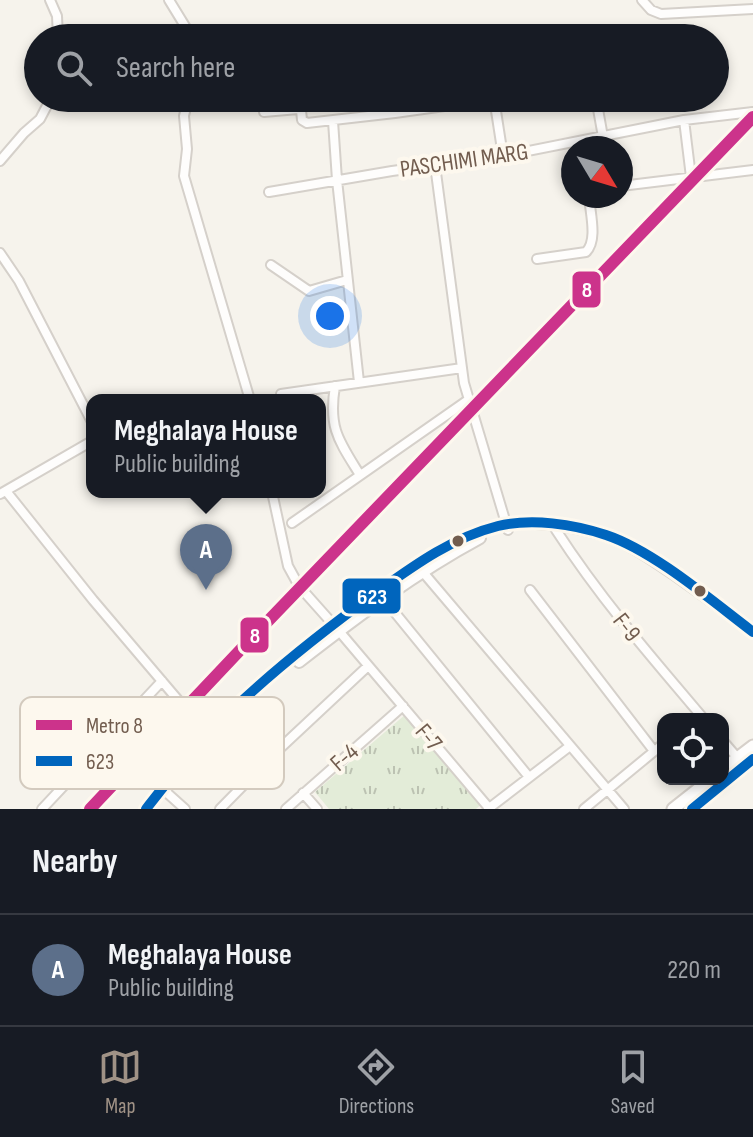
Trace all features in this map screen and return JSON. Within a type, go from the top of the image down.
[{"type":"main road","points":[[692,809],[745,761],[753,746]]},
{"type":"main road","points":[[673,809],[703,785]]},
{"type":"street","points":[[50,0],[57,24]]},
{"type":"street","points":[[169,0],[184,24]]},
{"type":"street","points":[[642,0],[651,10],[661,14],[753,9]]},
{"type":"street","points":[[0,161],[44,112]]},
{"type":"street","points":[[185,112],[187,149],[184,176],[248,394]]},
{"type":"street","points":[[301,112],[302,120],[306,123],[402,112]]},
{"type":"street","points":[[496,112],[503,156]]},
{"type":"street","points":[[599,112],[603,136]]},
{"type":"street","name":"PASCHIMI MARG","points":[[608,136],[684,120],[753,112]]},
{"type":"street","points":[[684,120],[691,177]]},
{"type":"street","points":[[333,121],[359,382]]},
{"type":"street","name":"PASCHIMI MARG","points":[[269,192],[561,148]]},
{"type":"street","points":[[435,165],[468,400],[507,527]]},
{"type":"street","points":[[633,184],[753,170]]},
{"type":"street","points":[[537,259],[590,249],[593,240],[590,208]]},
{"type":"street","points":[[0,253],[19,281],[86,410]]},
{"type":"street","points":[[271,265],[309,291],[347,280]]},
{"type":"street","points":[[281,394],[462,368]]},
{"type":"street","points":[[335,386],[334,428],[360,475]]},
{"type":"street","points":[[292,523],[468,400]]},
{"type":"street","points":[[86,445],[3,493],[175,697]]},
{"type":"street","name":"F-7","points":[[273,498],[285,555],[299,586],[488,809]]},
{"type":"street","points":[[257,697],[392,581],[444,549],[481,531],[507,527],[552,525],[609,536],[644,554],[753,633]]},
{"type":"street","points":[[336,628],[422,571],[481,537],[507,527],[541,528],[604,538],[628,550],[753,633]]},
{"type":"street","name":"F-9","points":[[556,530],[601,594],[696,713]]},
{"type":"street","points":[[422,571],[624,809]]},
{"type":"street","points":[[530,590],[654,751]]},
{"type":"street","points":[[383,598],[529,777]]},
{"type":"street","points":[[284,745],[368,666]]},
{"type":"street","points":[[147,697],[162,681]]},
{"type":"street","name":"F-4","points":[[286,809],[403,706]]},
{"type":"street","points":[[488,809],[570,746]]},
{"type":"street","points":[[729,746],[745,761]]},
{"type":"street","points":[[584,809],[657,749]]},
{"type":"street","points":[[42,809],[61,789]]},
{"type":"street","points":[[149,809],[166,789]]},
{"type":"street","points":[[149,809],[168,789]]},
{"type":"street","points":[[220,809],[240,789]]},
{"type":"street","points":[[166,792],[185,809]]},
{"type":"street","points":[[303,793],[317,809]]},
{"type":"green space","points":[[406,714],[483,803],[476,809],[329,809],[315,792]]},
{"type":"metro line","name":"8","points":[[196,697],[753,117]]},
{"type":"metro line","name":"8","points":[[90,809],[109,789]]},
{"type":"transit line","name":"623","points":[[246,697],[313,640],[422,561],[466,537],[498,526],[525,522],[566,525],[624,542],[682,578],[753,632]]},
{"type":"transit line","name":"623","points":[[692,809],[753,759]]},
{"type":"transit line","name":"623","points":[[146,809],[162,789]]},
{"type":"place","name":"Meghalaya House","points":[[206,590]]}]
